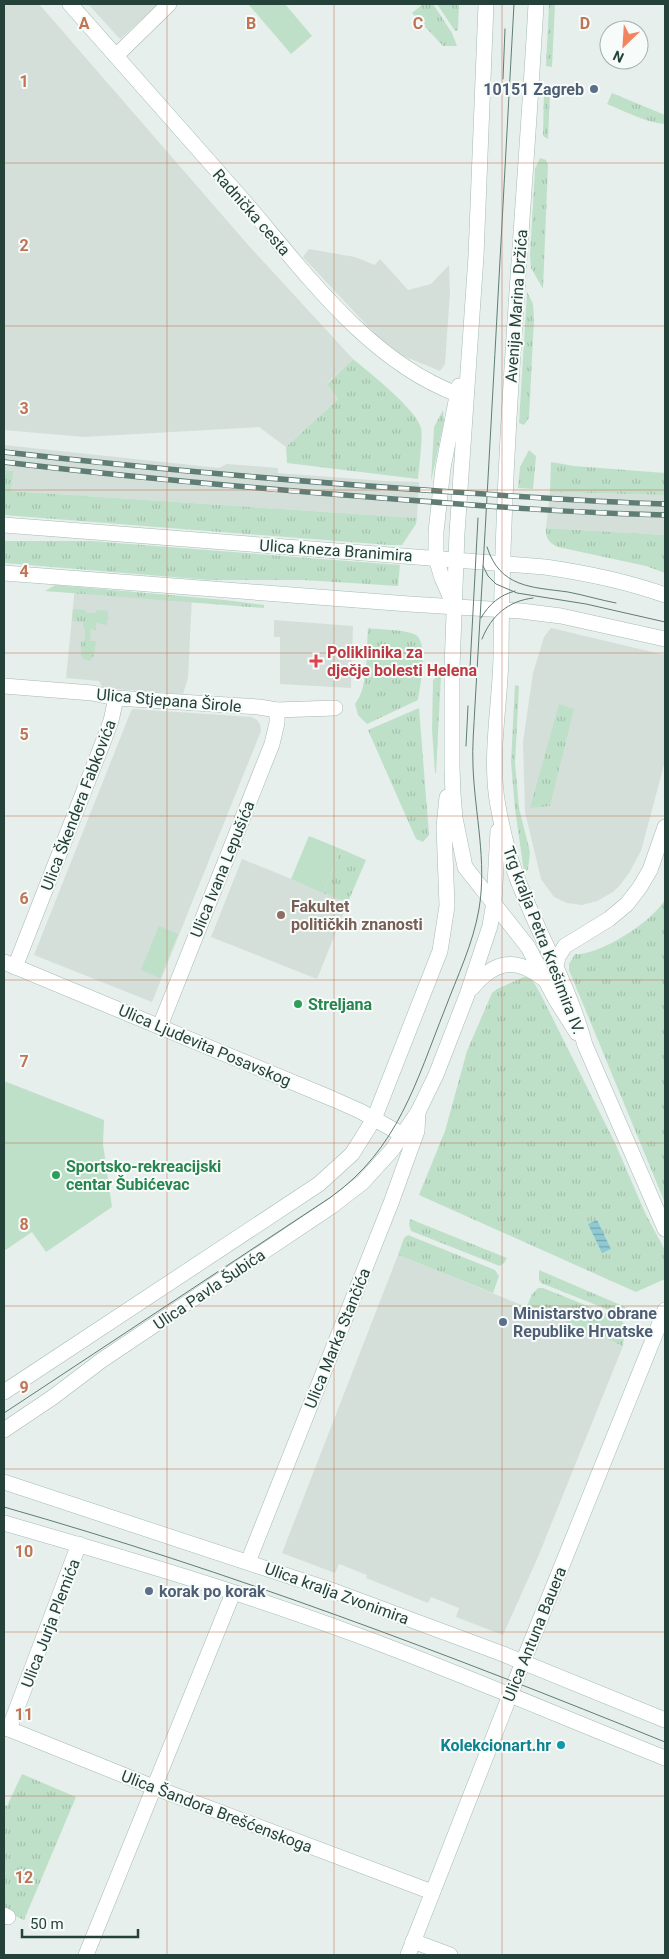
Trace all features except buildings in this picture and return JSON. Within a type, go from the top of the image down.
[{"type":"main road","name":"Radnička cesta","points":[[70,4],[293,259],[349,320],[378,348],[401,364],[435,385],[457,394]]},
{"type":"main road","points":[[116,56],[169,4]]},
{"type":"main road","points":[[455,606],[456,559],[471,345],[486,4]]},
{"type":"main road","name":"Avenija Marina Držića","points":[[500,609],[512,349],[536,4]]},
{"type":"main road","points":[[455,606],[442,578],[436,558],[436,532],[443,468],[457,394],[471,345]]},
{"type":"main road","name":"Ulica kneza Branimira","points":[[4,525],[545,567],[598,575],[637,585],[665,595]]},
{"type":"main road","points":[[4,573],[408,604],[500,609],[561,616],[665,638]]},
{"type":"main road","name":"Trg kralja Petra Krešimira IV.","points":[[455,606],[452,768],[455,818],[462,858],[470,875],[494,902],[528,947],[546,981],[585,1045]]},
{"type":"main road","name":"Trg kralja Petra Krešimira IV.","points":[[403,1135],[418,1112],[436,1075],[486,939],[494,902],[498,854],[498,805],[495,759],[501,660],[500,609]]},
{"type":"main road","name":"Ulica Stjepana Širole","points":[[4,686],[92,693],[116,698],[259,707],[277,710],[335,708]]},
{"type":"main road","name":"Ulica Škendera Fabkovića","points":[[9,964],[103,743],[116,698]]},
{"type":"main road","name":"Ulica Ivana Lepušića","points":[[160,1026],[272,744],[277,723],[277,710]]},
{"type":"main road","name":"Trg kralja Petra Krešimira IV.","points":[[374,1119],[440,951],[446,920],[448,891],[444,816],[452,768]]},
{"type":"main road","name":"Trg kralja Petra Krešimira IV.","points":[[498,805],[516,874],[576,1013],[585,1045],[665,1229]]},
{"type":"main road","points":[[556,966],[558,957],[565,946],[609,919],[626,904],[640,887],[650,870],[665,827]]},
{"type":"main road","name":"Ulica Ljudevita Posavskog","points":[[9,964],[333,1099],[403,1135]]},
{"type":"main road","points":[[466,995],[492,969],[510,964],[527,968],[546,981]]},
{"type":"main road","name":"Ulica Marka Stančića","points":[[248,1562],[391,1203],[417,1132],[418,1112]]},
{"type":"main road","name":"Ulica Pavla Šubića","points":[[4,1392],[319,1184],[352,1154],[374,1119]]},
{"type":"main road","name":"Ulica Pavla Šubića","points":[[4,1430],[53,1397],[102,1360],[347,1195],[371,1174],[403,1135]]},
{"type":"main road","name":"Ulica Antuna Bauera","points":[[408,1955],[522,1662],[664,1312]]},
{"type":"main road","name":"Ulica kralja Zvonimira","points":[[4,1482],[340,1594],[522,1662],[665,1720]]},
{"type":"main road","name":"Ulica kralja Zvonimira","points":[[4,1523],[79,1544],[233,1592],[356,1634],[510,1694],[665,1758]]},
{"type":"main road","name":"Ulica Jurja Plemića","points":[[7,1728],[79,1544]]},
{"type":"main road","points":[[86,1955],[233,1592]]},
{"type":"main road","name":"Ulica Šandora Brešćenskoga","points":[[7,1728],[153,1787],[432,1892]]},
{"type":"main road","points":[[413,1941],[450,1955]]},
{"type":"shaded area","points":[[4,4],[39,4],[249,246],[353,359],[327,383],[338,399],[286,447],[259,427],[84,437],[4,430]]},
{"type":"shaded area","points":[[88,4],[159,4],[120,39]]},
{"type":"shaded area","points":[[309,249],[355,257],[375,265],[380,259],[408,290],[431,284],[449,265],[450,292],[445,364],[440,371],[391,351],[303,257]]},
{"type":"shaded area","points":[[4,445],[219,468],[227,464],[278,468],[278,473],[419,482],[417,518],[11,491],[14,471],[4,470]]},
{"type":"shaded area","points":[[550,492],[665,495],[665,535],[546,528]]},
{"type":"shaded area","points":[[75,587],[192,597],[188,678],[183,694],[103,688],[99,681],[66,678]]},
{"type":"shaded area","name":"Poliklinika za dječje bolesti Helena","points":[[274,620],[353,626],[351,688],[280,684],[280,637],[274,637]]},
{"type":"shaded area","points":[[551,628],[665,655],[665,761],[641,851],[629,873],[613,892],[597,901],[582,905],[567,903],[554,897],[541,879],[525,812],[523,742],[533,673],[544,637]]},
{"type":"shaded area","points":[[133,709],[252,717],[260,724],[261,731],[152,1002],[34,955]]},
{"type":"shaded area","name":"Fakultet političkih znanosti","points":[[242,859],[348,902],[317,979],[211,937]]},
{"type":"shaded area","points":[[398,1255],[623,1346],[538,1557],[503,1635],[456,1617],[459,1608],[431,1597],[428,1603],[366,1578],[367,1575],[339,1564],[335,1573],[282,1553]]},
{"type":"green space","points":[[285,4],[312,36],[291,54],[249,5]]},
{"type":"green space","points":[[423,4],[433,4],[452,33],[457,46],[443,46],[412,13]]},
{"type":"green space","points":[[437,4],[459,4],[458,30],[455,31]]},
{"type":"green space","points":[[549,4],[555,4],[552,67],[546,66]]},
{"type":"green space","points":[[544,90],[550,90],[548,139],[543,136]]},
{"type":"green space","points":[[612,93],[665,115],[665,124],[643,119],[607,104]]},
{"type":"green space","points":[[540,158],[546,160],[548,165],[543,289],[531,268],[530,255],[535,169]]},
{"type":"green space","points":[[527,292],[533,304],[534,319],[529,418],[524,425],[519,423]]},
{"type":"green space","points":[[353,359],[392,392],[418,420],[421,428],[421,445],[418,479],[287,463],[286,447],[338,399],[327,384]]},
{"type":"green space","points":[[443,410],[444,421],[431,482],[434,427]]},
{"type":"green space","points":[[529,450],[536,456],[533,489],[518,488],[520,467]]},
{"type":"green space","points":[[551,462],[574,466],[665,473],[665,495],[550,492]]},
{"type":"green space","points":[[4,470],[14,471],[11,491],[417,518],[416,524],[402,545],[389,545],[4,515]]},
{"type":"green space","points":[[546,528],[665,535],[665,573],[646,566],[558,547],[548,540]]},
{"type":"green space","points":[[4,541],[91,541],[400,565],[398,586],[304,580],[209,580],[4,563]]},
{"type":"green space","points":[[55,585],[225,600],[264,605],[264,608],[45,591]]},
{"type":"green space","points":[[73,609],[86,610],[86,613],[95,613],[96,610],[108,611],[107,625],[96,623],[96,630],[91,629],[90,641],[96,641],[94,655],[90,661],[83,659],[81,656],[81,642],[85,640],[85,629],[83,622],[72,621]]},
{"type":"green space","points":[[368,628],[398,630],[414,634],[419,638],[422,645],[423,664],[418,700],[367,724],[358,715],[355,704],[363,688],[365,678]]},
{"type":"green space","points":[[441,675],[435,773],[432,729],[433,680]]},
{"type":"green space","points":[[515,685],[519,686],[515,763],[519,808],[530,852],[528,870],[524,872],[515,809],[511,762]]},
{"type":"green space","points":[[559,704],[574,709],[550,806],[530,808]]},
{"type":"green space","points":[[419,708],[429,835],[423,842],[416,839],[368,730]]},
{"type":"green space","points":[[309,836],[341,849],[323,893],[291,879]]},
{"type":"green space","points":[[341,849],[366,860],[348,902],[323,893]]},
{"type":"green space","points":[[665,899],[665,1203],[569,970],[569,964],[575,954],[598,949],[638,927],[659,908]]},
{"type":"green space","points":[[159,926],[178,934],[160,978],[141,970]]},
{"type":"green space","points":[[526,976],[530,976],[540,993],[615,1143],[646,1215],[665,1250],[665,1279],[636,1292],[419,1195],[445,1131],[467,1051],[492,993]]},
{"type":"green space","name":"Sportsko-rekreacijski centar Šubićevac","points":[[4,1081],[104,1120],[103,1144],[112,1207],[46,1252],[32,1232],[4,1251]]},
{"type":"green space","points":[[410,1219],[507,1258],[500,1266],[411,1231]]},
{"type":"green space","points":[[408,1235],[495,1270],[499,1276],[493,1293],[398,1255],[404,1238]]},
{"type":"green space","points":[[539,1270],[637,1312],[635,1316],[629,1318],[541,1283],[539,1280]]},
{"type":"green space","points":[[538,1288],[543,1288],[620,1319],[625,1325],[623,1346],[527,1306],[532,1294]]},
{"type":"green space","points":[[22,1774],[76,1797],[24,1920],[4,1911],[4,1805],[7,1806]]},
{"type":"water","points":[[597,1220],[611,1249],[602,1253],[588,1224]]},
{"type":"tram line","points":[[4,1413],[331,1197],[354,1178],[373,1158],[389,1136],[402,1112],[414,1088],[464,960],[473,935],[479,909],[482,873],[474,785],[473,744],[514,4]]},
{"type":"tram line","points":[[503,79],[505,29]]},
{"type":"tram line","points":[[470,668],[478,518]]},
{"type":"tram line","points":[[487,547],[500,571],[519,583],[616,603]]},
{"type":"tram line","points":[[483,566],[488,576],[496,584],[517,593],[586,604],[665,622]]},
{"type":"tram line","points":[[481,618],[495,601],[515,591]]},
{"type":"tram line","points":[[482,639],[490,623],[508,606],[533,598]]},
{"type":"tram line","points":[[466,746],[468,706]]},
{"type":"tram line","points":[[4,1507],[172,1558],[255,1586],[502,1677],[665,1742]]},
{"type":"railway","points":[[4,452],[341,484],[559,499],[665,504]]},
{"type":"railway","points":[[4,462],[150,478],[345,495],[530,509],[665,515]]},
{"type":"place","name":"10151 Zagreb","points":[[594,89]]},
{"type":"place","name":"Poliklinika za dječje bolesti Helena","points":[[316,661]]},
{"type":"place","name":"Fakultet političkih znanosti","points":[[281,915]]},
{"type":"place","name":"Streljana","points":[[298,1004]]},
{"type":"place","name":"Sportsko-rekreacijski centar Šubićevac","points":[[56,1175]]},
{"type":"place","name":"Ministarstvo obrane Republike Hrvatske","points":[[503,1322]]},
{"type":"place","name":"korak po korak","points":[[149,1591]]},
{"type":"place","name":"Kolekcionart.hr","points":[[561,1745]]}]
